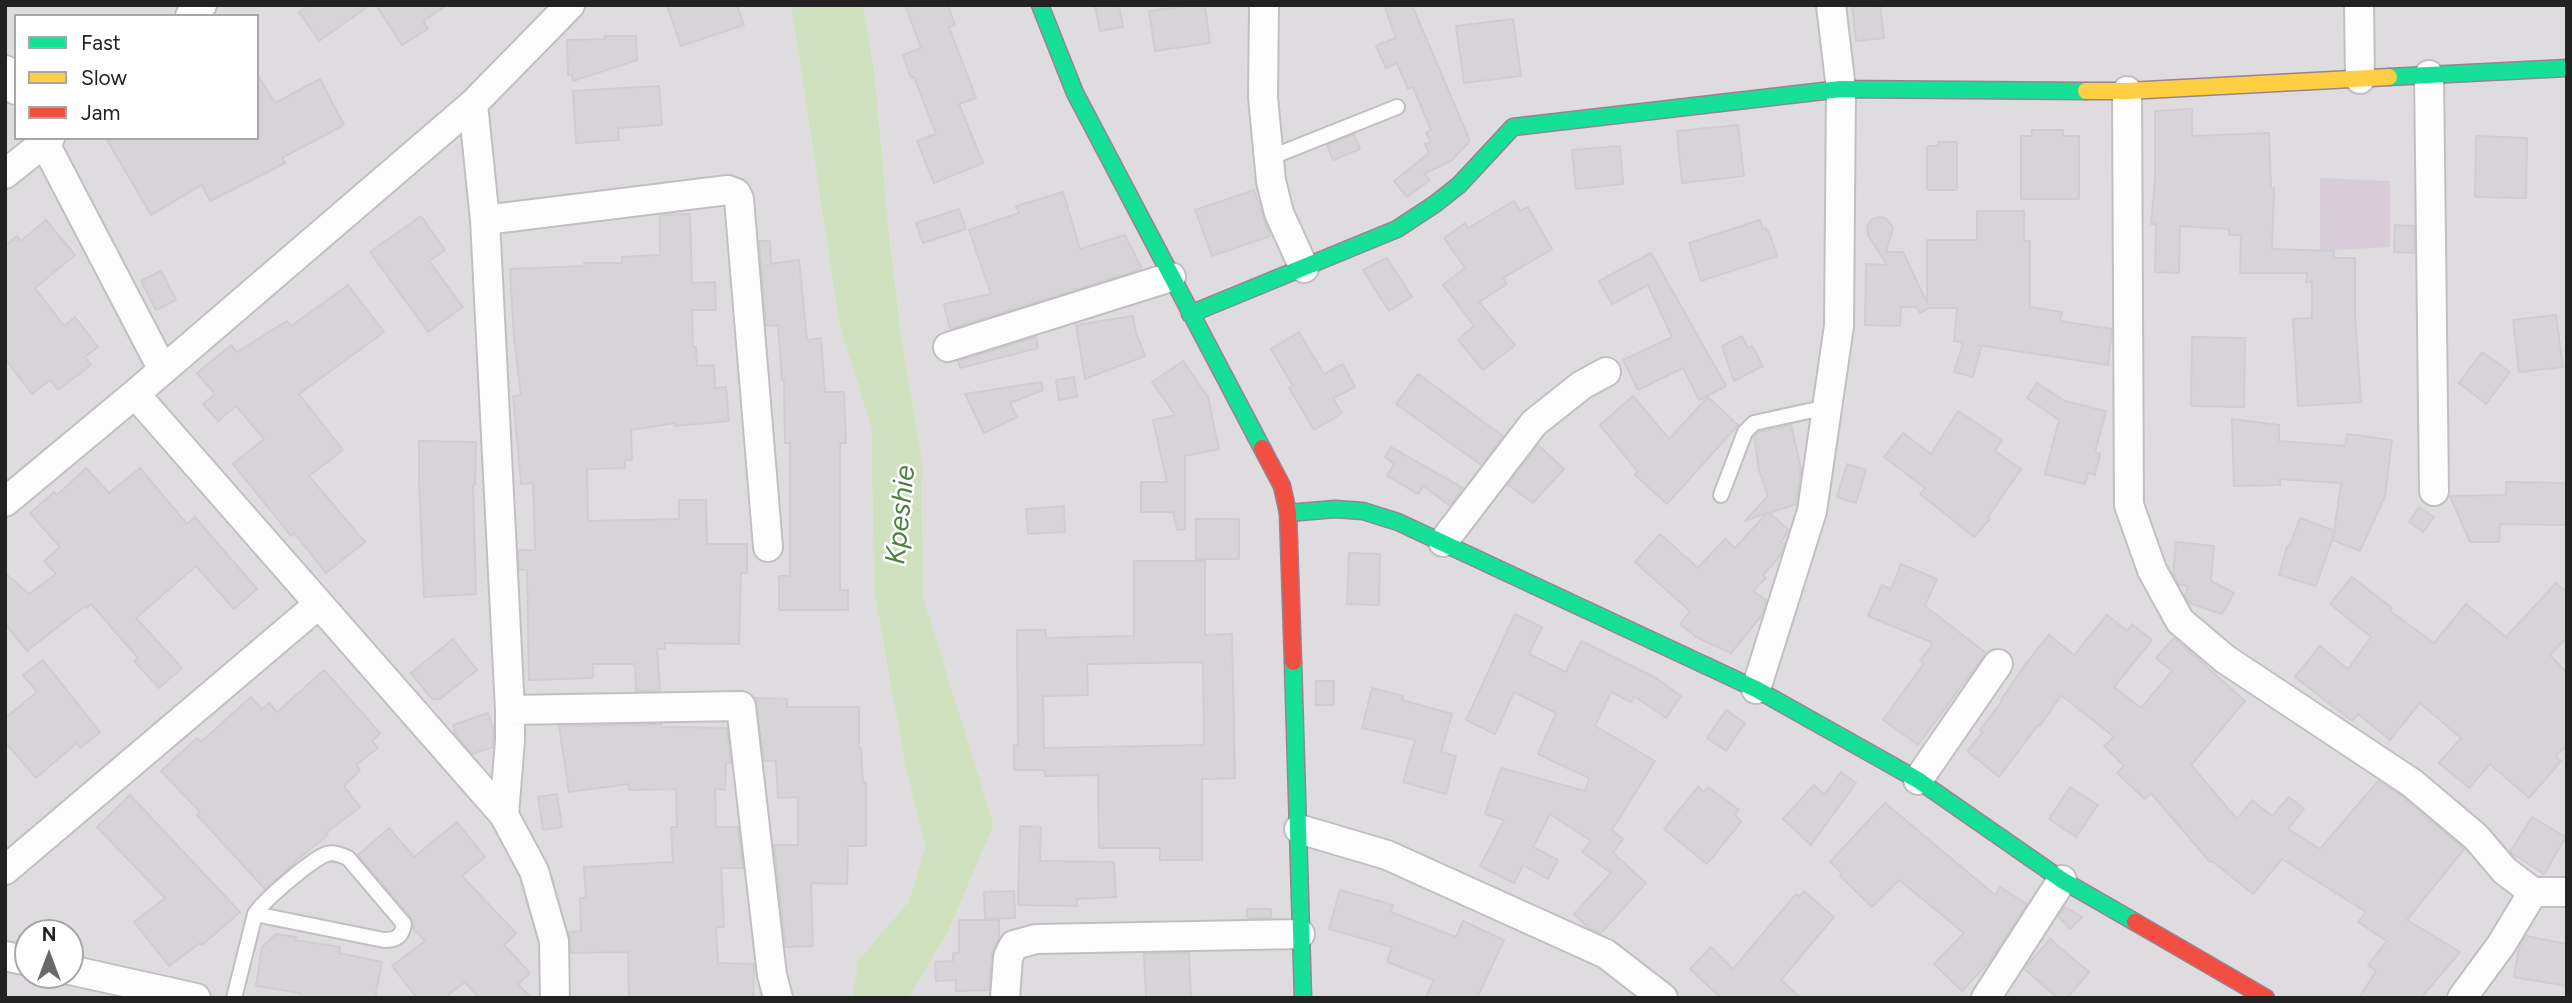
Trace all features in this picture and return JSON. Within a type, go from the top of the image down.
[{"type":"street","points":[[5,502],[473,104],[570,5]]},
{"type":"street","points":[[1040,5],[1075,93],[1282,486],[1288,513],[1303,998]]},
{"type":"street","points":[[1264,5],[1262,67],[1269,158],[1279,213],[1304,268]]},
{"type":"street","points":[[1756,689],[1812,511],[1839,326],[1841,89],[1831,5]]},
{"type":"street","points":[[2359,5],[2360,79]]},
{"type":"street","points":[[1190,314],[1384,236],[1411,222],[1480,164],[1497,140],[1513,127],[1841,89],[2127,90],[2567,68]]},
{"type":"street","points":[[5,70],[14,86]]},
{"type":"street","points":[[2430,75],[2434,491]]},
{"type":"street","points":[[2127,90],[2129,505],[2152,570],[2180,621],[2216,651],[2413,783],[2476,837],[2505,871],[2533,892],[2567,892]]},
{"type":"street","points":[[473,104],[485,220],[510,710],[503,815]]},
{"type":"street","points":[[5,174],[45,140],[163,370]]},
{"type":"street","points":[[485,220],[728,190],[736,193],[739,199],[768,547]]},
{"type":"street","points":[[948,346],[1171,277]]},
{"type":"street","points":[[1443,542],[1534,423],[1582,385],[1606,372]]},
{"type":"street","points":[[135,394],[503,815],[534,871],[554,941],[555,998]]},
{"type":"street","points":[[1288,513],[1335,509],[1363,511],[1398,522],[1756,689],[1918,780],[2062,880],[2266,998]]},
{"type":"street","points":[[5,870],[319,604]]},
{"type":"street","points":[[1918,780],[1998,664]]},
{"type":"street","points":[[510,710],[741,706],[772,975],[778,998]]},
{"type":"street","points":[[1299,829],[1387,855],[1606,954],[1663,998]]},
{"type":"street","points":[[1986,998],[2062,880]]},
{"type":"street","points":[[2462,998],[2501,945],[2533,892]]},
{"type":"street","points":[[1005,998],[1008,957],[1014,945],[1036,939],[1300,934]]},
{"type":"street","points":[[84,973],[196,998]]},
{"type":"lane","points":[[1269,158],[1397,107]]},
{"type":"lane","points":[[1721,495],[1745,432],[1754,423],[1828,407]]},
{"type":"lane","points":[[234,998],[255,914],[268,898],[325,855],[337,853],[348,858],[404,923],[402,934],[394,940],[384,940],[255,914]]},
{"type":"shaded area","points":[[5,5],[791,5],[839,324],[871,427],[874,592],[905,765],[925,848],[908,902],[858,960],[852,998],[5,998]]},
{"type":"shaded area","points":[[863,5],[2567,5],[2567,998],[909,998],[949,930],[994,825],[923,598],[922,458],[901,333],[875,76]]},
{"type":"shaded area","points":[[2320,178],[2390,181],[2390,247],[2320,251]]},
{"type":"water","name":"Kpeshie","points":[[791,5],[863,5],[875,76],[901,333],[922,458],[923,597],[994,825],[949,930],[909,998],[852,998],[858,960],[908,902],[925,848],[905,765],[874,592],[871,427],[839,324]]},
{"type":"building","points":[[310,5],[370,5],[319,41],[299,12]]},
{"type":"building","points":[[376,5],[447,5],[423,21],[428,29],[402,45]]},
{"type":"building","points":[[667,5],[737,5],[744,25],[681,46]]},
{"type":"building","points":[[905,5],[948,5],[955,25],[949,27],[976,98],[959,104],[983,163],[934,183],[917,141],[936,134],[903,55],[921,48]]},
{"type":"building","points":[[1095,5],[1119,5],[1123,27],[1100,31]]},
{"type":"building","points":[[1205,5],[1210,43],[1155,51],[1149,11]]},
{"type":"building","points":[[1384,5],[1412,5],[1470,141],[1451,161],[1424,174],[1430,180],[1407,197],[1394,181],[1429,153],[1425,144],[1431,142],[1426,133],[1431,130],[1413,87],[1408,89],[1397,63],[1386,68],[1376,46],[1396,38]]},
{"type":"building","points":[[1852,5],[1880,5],[1884,38],[1856,41]]},
{"type":"building","points":[[1513,19],[1521,76],[1464,83],[1456,26]]},
{"type":"building","points":[[605,36],[636,36],[637,60],[573,81],[572,75],[568,75],[567,40],[605,39]]},
{"type":"building","points":[[259,77],[275,103],[320,79],[344,125],[282,158],[285,163],[210,201],[202,185],[151,215],[107,140],[259,140]]},
{"type":"building","points":[[659,86],[662,125],[618,128],[619,140],[576,143],[573,91]]},
{"type":"building","points":[[2192,109],[2192,136],[2269,133],[2271,188],[2274,188],[2272,249],[2334,251],[2334,258],[2355,258],[2355,315],[2361,402],[2298,406],[2293,319],[2312,318],[2312,282],[2306,282],[2307,273],[2240,273],[2241,235],[2229,235],[2229,229],[2180,226],[2179,273],[2155,272],[2156,224],[2151,224],[2155,180],[2155,111]]},
{"type":"building","points":[[1738,125],[1744,176],[1682,183],[1677,131]]},
{"type":"building","points":[[2032,130],[2063,130],[2063,136],[2079,136],[2079,199],[2021,199],[2021,136],[2032,136]]},
{"type":"building","points":[[1354,134],[1360,149],[1333,160],[1327,145]]},
{"type":"building","points":[[2476,136],[2527,138],[2526,198],[2475,197]]},
{"type":"building","points":[[1938,142],[1957,142],[1957,190],[1927,190],[1927,146],[1938,146]]},
{"type":"building","points":[[1620,146],[1623,184],[1576,189],[1572,150]]},
{"type":"building","points":[[1254,190],[1270,236],[1212,256],[1195,210]]},
{"type":"building","points":[[1063,192],[1080,249],[1125,235],[1142,269],[950,329],[944,304],[991,294],[969,230],[1019,213],[1016,206]]},
{"type":"building","points":[[1514,201],[1520,211],[1528,207],[1552,249],[1503,278],[1507,284],[1479,302],[1515,345],[1483,370],[1458,340],[1474,326],[1443,285],[1465,268],[1444,238],[1465,223],[1468,228]]},
{"type":"building","points":[[959,209],[966,229],[923,243],[916,223]]},
{"type":"building","points":[[1977,211],[2024,211],[2024,241],[2030,241],[2030,307],[2062,312],[2060,321],[2112,329],[2108,365],[1978,345],[1981,347],[1973,377],[1954,372],[1963,343],[1954,341],[1957,308],[1929,308],[1920,313],[1916,307],[1901,307],[1900,326],[1865,325],[1866,264],[1887,265],[1868,235],[1867,227],[1871,220],[1879,217],[1890,223],[1893,228],[1886,252],[1903,252],[1927,303],[1927,240],[1977,240]]},
{"type":"building","points":[[690,214],[692,283],[715,282],[716,310],[692,310],[693,347],[696,347],[697,366],[714,365],[715,388],[726,387],[729,421],[675,426],[675,423],[631,430],[632,460],[625,460],[625,468],[587,469],[588,521],[679,519],[679,500],[706,500],[707,544],[747,544],[747,573],[741,573],[739,644],[665,643],[665,649],[657,649],[660,691],[636,691],[635,664],[593,664],[593,678],[529,680],[527,570],[519,570],[518,550],[535,550],[533,483],[521,484],[513,396],[521,395],[510,269],[622,263],[622,257],[660,255],[660,215]]},
{"type":"building","points":[[421,216],[445,250],[429,261],[463,307],[428,332],[370,252]]},
{"type":"building","points":[[46,220],[75,255],[35,288],[64,326],[75,317],[98,347],[85,357],[91,365],[58,390],[50,380],[32,394],[5,359],[5,246],[17,236],[21,241]]},
{"type":"building","points":[[1760,220],[1763,229],[1766,228],[1770,235],[1777,256],[1701,281],[1689,243]]},
{"type":"building","points":[[2395,225],[2414,226],[2414,253],[2394,252]]},
{"type":"building","points":[[759,241],[770,241],[771,264],[799,260],[807,340],[821,338],[825,392],[844,392],[846,443],[840,443],[840,590],[848,590],[848,610],[779,610],[779,576],[790,576],[790,443],[785,443],[784,380],[778,325],[766,326]]},
{"type":"building","points":[[1651,253],[1726,386],[1699,400],[1683,368],[1638,390],[1623,360],[1672,337],[1648,285],[1612,304],[1599,281]]},
{"type":"building","points":[[1387,258],[1412,297],[1389,311],[1363,270]]},
{"type":"building","points":[[161,271],[176,300],[156,310],[141,281]]},
{"type":"building","points":[[348,285],[384,332],[299,394],[343,450],[309,476],[365,542],[326,573],[294,533],[291,536],[233,464],[264,439],[236,406],[218,421],[203,404],[215,394],[197,373],[231,345],[237,352],[287,321],[291,326]]},
{"type":"building","points":[[2556,315],[2563,367],[2519,372],[2513,320]]},
{"type":"building","points":[[1133,316],[1145,356],[1085,379],[1076,325]]},
{"type":"building","points":[[1299,332],[1324,374],[1343,364],[1355,387],[1333,398],[1342,413],[1314,430],[1289,388],[1293,386],[1271,349]]},
{"type":"building","points":[[1742,336],[1748,348],[1752,346],[1763,366],[1734,381],[1722,346]]},
{"type":"building","points":[[1036,337],[1038,348],[960,368],[958,361]]},
{"type":"building","points":[[2192,337],[2245,338],[2244,407],[2191,406]]},
{"type":"building","points":[[2482,352],[2510,372],[2486,404],[2459,383]]},
{"type":"building","points":[[1183,361],[1208,397],[1219,449],[1185,456],[1185,529],[1177,530],[1173,512],[1141,512],[1141,482],[1167,482],[1153,420],[1175,415],[1152,382]]},
{"type":"building","points":[[1418,374],[1503,436],[1481,465],[1396,404]]},
{"type":"building","points":[[1074,377],[1077,397],[1059,400],[1056,380]]},
{"type":"building","points":[[1041,382],[1043,390],[1010,403],[1017,417],[984,433],[965,394]]},
{"type":"building","points":[[2037,383],[2065,401],[2106,411],[2095,452],[2100,454],[2095,475],[2088,473],[2085,484],[2045,474],[2059,420],[2027,398]]},
{"type":"building","points":[[1633,396],[1669,439],[1708,397],[1738,425],[1667,504],[1635,475],[1638,472],[1600,425]]},
{"type":"building","points":[[1958,411],[2002,440],[1995,451],[2021,469],[1988,517],[1990,519],[1974,537],[1920,494],[1925,488],[1884,457],[1903,433],[1931,454]]},
{"type":"building","points":[[2232,419],[2279,425],[2279,441],[2345,446],[2347,434],[2392,440],[2385,496],[2360,551],[2333,540],[2341,483],[2280,479],[2280,485],[2234,486]]},
{"type":"building","points":[[1791,425],[1801,469],[1796,504],[1769,513],[1789,530],[1781,542],[1784,544],[1781,555],[1763,575],[1766,578],[1753,591],[1766,600],[1762,615],[1731,653],[1696,637],[1680,624],[1690,611],[1635,562],[1660,534],[1698,568],[1725,539],[1735,548],[1767,513],[1745,521],[1768,496],[1759,470],[1754,437],[1759,432]]},
{"type":"building","points":[[419,441],[476,442],[473,485],[476,594],[424,597]]},
{"type":"building","points":[[1538,445],[1564,469],[1533,503],[1508,485]]},
{"type":"building","points":[[1391,447],[1463,488],[1450,506],[1423,486],[1418,494],[1387,476],[1394,464],[1385,457]]},
{"type":"building","points":[[1847,464],[1866,470],[1856,503],[1837,497]]},
{"type":"building","points":[[86,468],[109,493],[140,468],[187,524],[195,517],[257,589],[234,609],[196,566],[136,618],[182,668],[159,688],[134,661],[138,658],[91,604],[27,651],[5,624],[5,573],[29,594],[56,574],[44,561],[60,547],[30,513],[54,492],[57,495]]},
{"type":"building","points":[[2506,482],[2567,483],[2567,525],[2500,524],[2499,542],[2470,542],[2450,496],[2506,495]]},
{"type":"building","points":[[1064,506],[1065,532],[1028,534],[1026,509]]},
{"type":"building","points":[[2419,507],[2434,517],[2423,532],[2409,522]]},
{"type":"building","points":[[2300,518],[2335,531],[2316,586],[2279,575],[2287,546],[2289,547]]},
{"type":"building","points":[[1196,519],[1239,519],[1239,559],[1196,559]]},
{"type":"building","points":[[2176,542],[2214,546],[2211,581],[2234,593],[2222,614],[2189,603],[2185,596],[2188,586],[2179,585],[2173,574]]},
{"type":"building","points":[[1349,553],[1380,554],[1379,605],[1347,604]]},
{"type":"building","points":[[1134,561],[1205,561],[1205,635],[1232,634],[1235,778],[1202,779],[1202,860],[1160,860],[1160,848],[1099,848],[1098,775],[1045,776],[1044,770],[1014,770],[1014,745],[1018,745],[1017,630],[1046,630],[1046,638],[1134,636]],"holes":[[[1203,662],[1204,745],[1044,748],[1043,696],[1088,695],[1087,664]]]},
{"type":"building","points":[[1901,564],[1937,579],[1925,606],[1986,653],[1918,745],[1883,720],[1924,663],[1920,661],[1933,643],[1868,616],[1882,585],[1891,589]]},
{"type":"building","points":[[2352,577],[2392,608],[2390,611],[2434,643],[2466,604],[2506,637],[2556,583],[2567,592],[2567,637],[2550,655],[2567,673],[2567,746],[2555,756],[2561,761],[2529,798],[2490,764],[2469,788],[2439,763],[2461,738],[2420,703],[2390,740],[2358,714],[2352,721],[2295,677],[2320,646],[2348,669],[2371,637],[2330,604]]},
{"type":"building","points":[[1515,614],[1542,627],[1529,654],[1566,672],[1581,641],[1656,678],[1681,696],[1666,718],[1634,696],[1631,702],[1611,692],[1595,726],[1655,761],[1612,830],[1623,839],[1613,853],[1646,883],[1601,933],[1590,929],[1574,914],[1611,873],[1582,852],[1591,841],[1550,814],[1533,847],[1558,860],[1548,879],[1523,865],[1514,883],[1480,866],[1504,820],[1485,814],[1501,768],[1585,791],[1589,778],[1538,754],[1556,713],[1514,692],[1495,734],[1466,720]]},
{"type":"building","points":[[2107,615],[2127,631],[2132,624],[2152,640],[2114,687],[2141,708],[2172,671],[2156,658],[2174,638],[2245,701],[2191,765],[2237,819],[2252,800],[2272,816],[2289,797],[2304,809],[2288,829],[2320,849],[2378,781],[2402,796],[2464,849],[2407,920],[2460,952],[2421,998],[2359,998],[2376,971],[2368,965],[2387,941],[2358,922],[2366,912],[2282,859],[2253,894],[2210,862],[2151,793],[2145,799],[2117,773],[2124,766],[2104,746],[2114,737],[2061,695],[1999,777],[1967,751],[1983,732],[1980,730],[2024,666],[2049,635],[2074,655]]},
{"type":"building","points":[[453,639],[477,670],[440,699],[432,699],[411,673]]},
{"type":"building","points":[[43,660],[100,732],[80,748],[77,743],[36,778],[5,742],[5,718],[37,692],[23,675]]},
{"type":"building","points":[[324,670],[380,733],[372,741],[378,748],[357,764],[360,771],[344,786],[360,807],[326,833],[328,835],[265,889],[197,815],[200,812],[161,771],[197,738],[201,742],[251,697],[262,709],[269,703],[277,712]]},
{"type":"building","points":[[1316,681],[1334,681],[1334,705],[1316,705]]},
{"type":"building","points":[[1372,688],[1403,696],[1402,700],[1452,714],[1441,752],[1456,756],[1446,794],[1403,782],[1415,740],[1362,728]]},
{"type":"building","points":[[755,698],[787,699],[787,707],[859,707],[859,748],[863,782],[866,782],[866,846],[848,846],[847,884],[811,883],[813,946],[786,947],[774,845],[798,845],[798,797],[778,798],[776,761],[764,761]]},
{"type":"building","points":[[1726,710],[1745,723],[1726,751],[1707,738]]},
{"type":"building","points":[[488,713],[493,728],[493,747],[472,754],[456,735],[453,725]]},
{"type":"building","points":[[661,724],[661,727],[727,728],[731,763],[726,763],[725,790],[715,789],[716,827],[738,827],[743,868],[721,868],[724,927],[716,927],[718,963],[754,964],[753,998],[629,998],[628,952],[571,953],[569,932],[581,931],[580,898],[586,898],[584,867],[673,862],[671,827],[677,827],[676,789],[629,790],[629,784],[569,792],[559,726]]},
{"type":"building","points":[[1841,772],[1856,783],[1811,845],[1783,819],[1814,785],[1824,795]]},
{"type":"building","points":[[1698,787],[1704,792],[1708,787],[1739,810],[1735,815],[1741,822],[1707,864],[1664,829]]},
{"type":"building","points":[[2070,787],[2098,805],[2076,837],[2049,819]]},
{"type":"building","points":[[557,794],[562,827],[543,830],[538,797]]},
{"type":"building","points":[[130,795],[240,912],[202,945],[200,943],[169,966],[134,922],[165,898],[97,827]]},
{"type":"building","points":[[1885,803],[1995,895],[2000,887],[2027,904],[1989,962],[1962,991],[1934,964],[1964,933],[1899,880],[1872,907],[1840,876],[1842,873],[1830,862]]},
{"type":"building","points":[[2532,817],[2566,837],[2544,874],[2510,852]]},
{"type":"building","points":[[457,822],[485,857],[462,876],[516,933],[504,945],[530,973],[518,984],[531,998],[479,998],[465,982],[444,998],[417,998],[392,966],[425,941],[413,928],[411,918],[358,855],[389,828],[414,857]]},
{"type":"building","points":[[1020,826],[1041,827],[1040,861],[1114,862],[1116,897],[1077,899],[1077,906],[1018,905]]},
{"type":"building","points":[[1340,890],[1393,905],[1391,912],[1456,937],[1463,921],[1504,940],[1477,998],[1425,998],[1434,980],[1387,962],[1392,947],[1329,929]]},
{"type":"building","points":[[1014,891],[1015,918],[985,919],[984,892]]},
{"type":"building","points":[[1804,891],[1834,917],[1781,980],[1801,998],[1721,998],[1690,969],[1711,947],[1733,969],[1796,894],[1799,897]]},
{"type":"building","points":[[2065,907],[2082,917],[2070,929],[2058,916]]},
{"type":"building","points":[[1247,909],[1271,909],[1271,918],[1247,918]]},
{"type":"building","points":[[959,920],[999,920],[999,937],[991,956],[989,990],[956,991],[956,980],[936,981],[935,962],[953,961],[953,953],[959,953]]},
{"type":"building","points":[[276,934],[340,947],[339,953],[382,962],[375,998],[299,998],[300,993],[256,986],[262,947]]},
{"type":"building","points":[[2526,936],[2567,944],[2567,986],[2514,977],[2519,947]]},
{"type":"building","points":[[2050,939],[2089,972],[2067,998],[2058,998],[2024,969]]},
{"type":"building","points":[[1189,953],[1191,998],[1146,998],[1144,954]]},
{"type":"traffic: fast","points":[[1040,5],[1075,93],[1262,448]]},
{"type":"traffic: fast","points":[[2389,77],[2567,68]]},
{"type":"traffic: fast","points":[[1190,314],[1397,229],[1459,185],[1513,127],[1841,89],[2086,91]]},
{"type":"traffic: fast","points":[[1288,513],[1335,509],[1363,511],[1398,522],[1756,689],[1918,780],[2062,880],[2135,922]]},
{"type":"traffic: fast","points":[[1293,662],[1303,998]]},
{"type":"traffic: slow","points":[[2086,91],[2389,77]]},
{"type":"traffic: jam","points":[[1262,448],[1282,486],[1288,513],[1293,662]]},
{"type":"traffic: jam","points":[[2135,922],[2266,998]]}]
